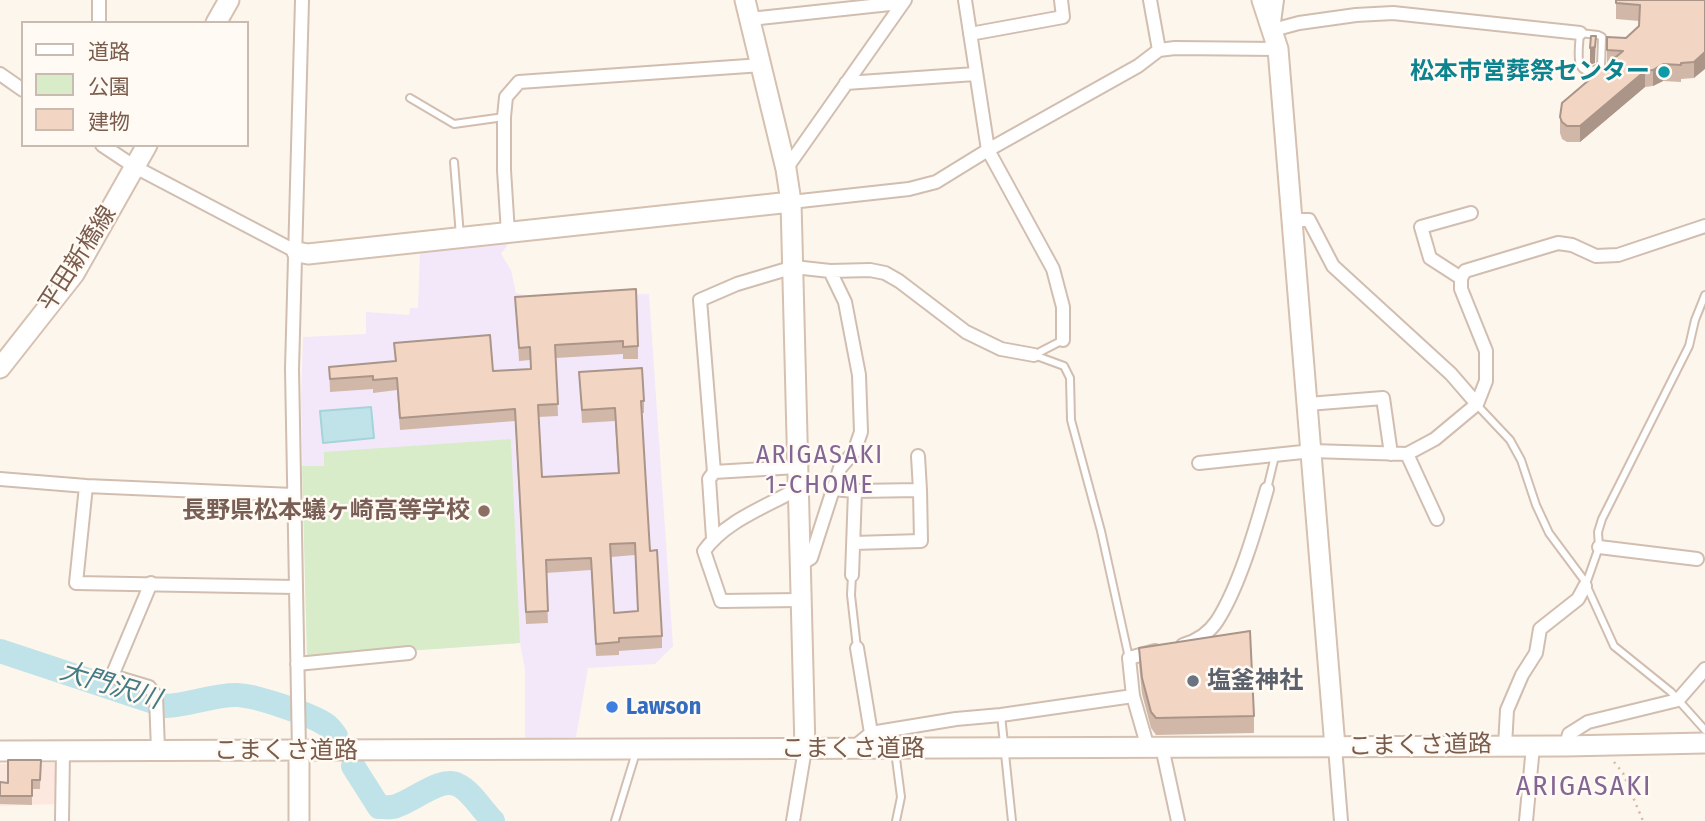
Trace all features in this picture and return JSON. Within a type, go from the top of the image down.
[{"type":"street","points":[[99,0],[99,21]]},
{"type":"street","points":[[217,21],[229,0]]},
{"type":"street","points":[[299,821],[292,369],[302,0]]},
{"type":"street","points":[[965,0],[988,150],[1053,269],[1063,307],[1063,340]]},
{"type":"street","points":[[970,34],[1063,17],[1061,0]]},
{"type":"street","points":[[1150,0],[1159,50]]},
{"type":"street","points":[[1262,0],[1275,40]]},
{"type":"street","points":[[1276,0],[1275,40],[1312,451],[1341,821]]},
{"type":"street","points":[[793,821],[804,749],[791,202],[786,169],[748,10],[902,4]]},
{"type":"street","points":[[786,169],[902,4]]},
{"type":"street","points":[[105,147],[135,167],[297,252],[309,254],[909,189],[936,182],[1138,66],[1159,50],[1275,40],[1299,23],[1393,13],[1580,33]]},
{"type":"street","points":[[509,233],[504,170],[504,117],[506,97],[519,82],[762,65]]},
{"type":"street","points":[[0,74],[21,89]]},
{"type":"street","points":[[846,83],[975,74]]},
{"type":"street","name":"平田新橋線","points":[[0,368],[74,274],[146,147]]},
{"type":"street","points":[[1461,278],[1430,258],[1421,227],[1471,213]]},
{"type":"street","points":[[1290,220],[1309,220],[1333,266],[1451,374],[1477,404]]},
{"type":"street","points":[[1199,464],[1312,451],[1407,454],[1435,439],[1477,404],[1486,382],[1486,351],[1461,289],[1461,278],[1465,271],[1558,243],[1572,245],[1596,256],[1618,255],[1705,226]]},
{"type":"street","points":[[713,538],[709,479],[714,472],[700,300],[737,284],[794,267],[830,271],[870,270],[885,273],[899,281],[966,332],[1001,349],[1034,355]]},
{"type":"street","points":[[800,565],[811,558],[839,468],[854,452],[861,432],[859,375],[845,302],[830,271]]},
{"type":"street","points":[[1308,404],[1383,398],[1391,454]]},
{"type":"street","points":[[1407,454],[1437,519]]},
{"type":"street","points":[[854,543],[921,541],[918,456]]},
{"type":"street","points":[[714,472],[797,467]]},
{"type":"street","points":[[0,479],[86,486],[293,495]]},
{"type":"street","points":[[86,486],[76,583],[295,587]]},
{"type":"street","points":[[797,489],[713,538],[704,551],[721,601],[800,600]]},
{"type":"street","points":[[833,489],[920,490]]},
{"type":"street","points":[[1178,821],[1155,748],[1133,696],[1129,658],[1194,642],[1217,621],[1254,534],[1267,489]]},
{"type":"street","points":[[852,575],[855,491]]},
{"type":"street","points":[[1600,547],[1697,559]]},
{"type":"street","points":[[150,583],[113,676],[149,687],[156,696],[158,750]]},
{"type":"street","points":[[1505,746],[1507,710],[1522,675],[1536,653],[1540,629],[1578,599],[1586,586]]},
{"type":"street","points":[[858,648],[871,733]]},
{"type":"street","points":[[297,664],[409,653]]},
{"type":"street","points":[[1566,746],[1569,734],[1588,722],[1678,700],[1705,669]]},
{"type":"street","points":[[851,749],[871,733],[1133,696]]},
{"type":"street","name":"こまくさ道路","points":[[0,751],[1155,748],[1705,743]]},
{"type":"street","points":[[1526,821],[1533,746]]},
{"type":"street","points":[[62,821],[63,751]]},
{"type":"lane","points":[[1580,33],[1602,37],[1601,68],[1588,71],[1582,69],[1579,64],[1580,33]]},
{"type":"lane","points":[[410,99],[454,124],[504,117]]},
{"type":"lane","points":[[454,162],[460,238]]},
{"type":"lane","points":[[1586,586],[1600,547],[1598,532],[1602,519],[1689,346],[1705,295]]},
{"type":"lane","points":[[1034,355],[1063,340]]},
{"type":"lane","points":[[1034,355],[1064,366],[1070,378],[1071,420],[1101,531],[1129,658]]},
{"type":"lane","points":[[1477,404],[1510,440],[1521,460],[1536,505],[1549,533],[1573,562],[1614,646],[1671,692],[1705,730]]},
{"type":"lane","points":[[1267,489],[1275,456]]},
{"type":"lane","points":[[852,575],[851,595],[858,648]]},
{"type":"lane","points":[[1001,715],[1012,821]]},
{"type":"lane","points":[[894,749],[901,797],[896,821]]},
{"type":"lane","points":[[615,821],[634,759],[634,750]]},
{"type":"path","points":[[1607,753],[1623,773],[1643,821]]},
{"type":"shaded area","name":"長野県松本蟻ヶ崎高等学校","points":[[511,240],[501,254],[511,270],[516,293],[535,298],[649,294],[673,646],[655,664],[588,668],[576,737],[525,739],[525,669],[520,643],[307,658],[301,400],[303,337],[366,334],[366,312],[409,315],[410,308],[418,308],[420,251]]},
{"type":"shaded area","points":[[59,763],[58,804],[0,806],[0,764]]},
{"type":"green space","points":[[511,439],[520,643],[307,658],[302,466],[324,466],[324,452]]},
{"type":"water","points":[[371,407],[374,438],[323,443],[320,411]]},
{"type":"building","name":"松本市営葬祭センター","points":[[1616,0],[1705,0],[1705,52],[1694,62],[1681,65],[1663,64],[1645,71],[1580,126],[1567,126],[1560,117],[1562,103],[1623,51],[1607,50],[1607,37],[1626,38],[1639,26],[1640,5],[1616,3]]},
{"type":"building","points":[[1591,36],[1596,36],[1595,47],[1590,48]]},
{"type":"building","points":[[636,289],[638,346],[623,347],[623,341],[555,345],[558,404],[538,405],[542,477],[619,473],[615,408],[582,410],[579,372],[642,368],[644,401],[641,401],[650,551],[657,550],[662,636],[619,638],[619,642],[596,644],[591,558],[546,560],[548,611],[526,612],[515,409],[400,418],[397,378],[373,380],[373,376],[330,379],[329,367],[396,361],[394,343],[490,335],[493,371],[531,369],[530,347],[519,348],[515,297]],"holes":[[[635,543],[638,611],[614,613],[610,544]]]},
{"type":"building","name":"塩釜神社","points":[[1250,631],[1254,716],[1156,718],[1151,712],[1142,678],[1139,648]]},
{"type":"building","points":[[8,760],[41,760],[40,780],[32,780],[32,796],[0,796],[0,782],[8,783]]},
{"type":"waterway","name":"大門沢川","points":[[0,651],[166,706],[227,695],[256,698],[317,720],[336,736]]},
{"type":"waterway","name":"大門沢川","points":[[353,766],[379,807],[396,806],[435,786],[451,783],[467,791],[493,821]]},
{"type":"place","name":"松本市営葬祭センター","points":[[1664,72]]},
{"type":"place","name":"長野県松本蟻ヶ崎高等学校","points":[[484,511]]},
{"type":"place","name":"塩釜神社","points":[[1193,681]]},
{"type":"place","name":"Lawson","points":[[612,707]]},
{"type":"district","name":"ARIGASAKI 1-CHOME","points":[[820,471]]},
{"type":"district","name":"ARIGASAKI","points":[[1584,787]]}]
